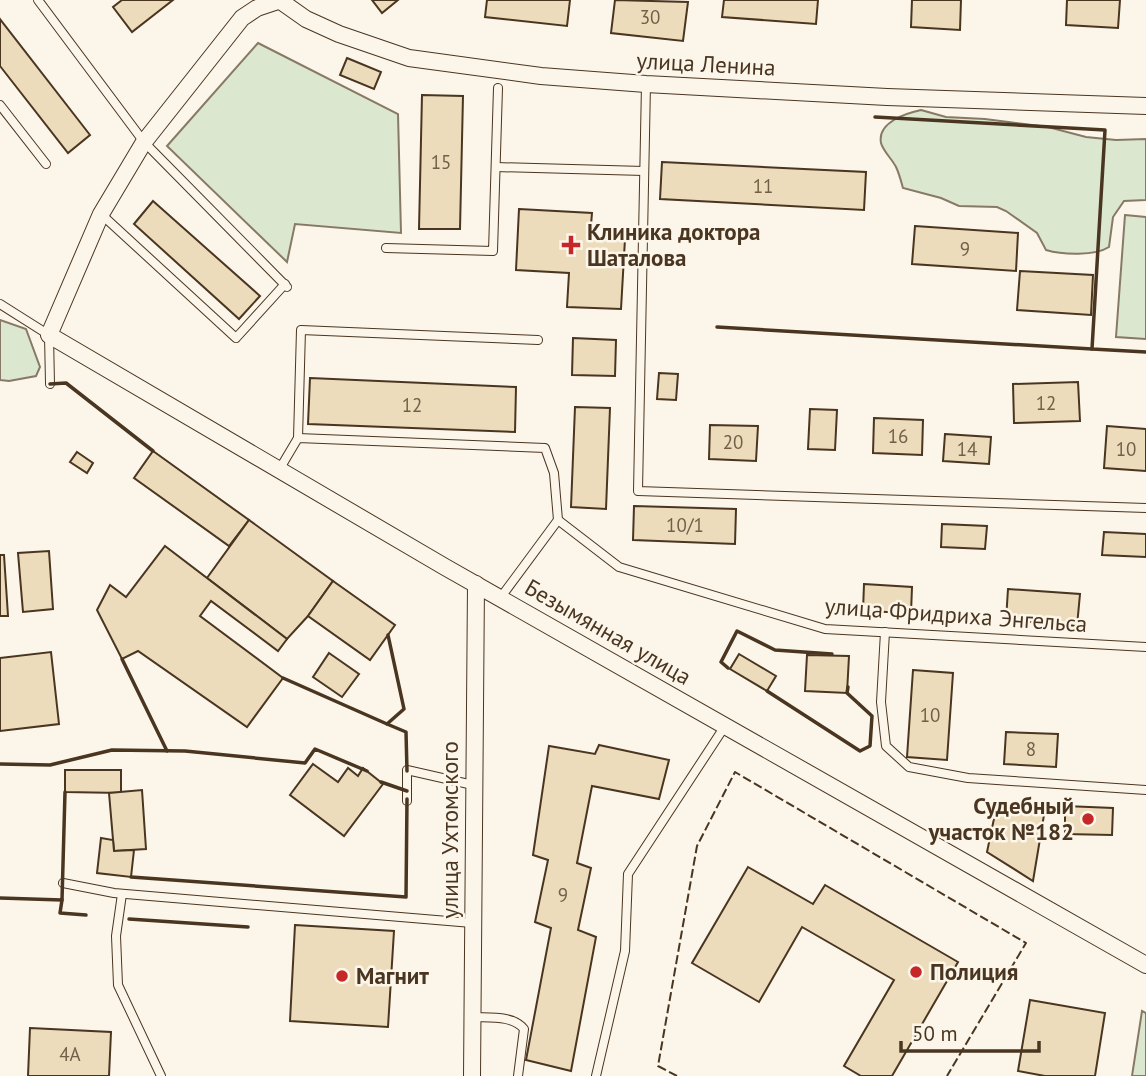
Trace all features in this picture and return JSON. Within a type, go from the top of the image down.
[{"type":"street","points":[[49,335],[101,214],[144,142],[242,18],[257,8],[280,0]]},
{"type":"street","name":"улица Ленина","points":[[280,0],[306,19],[339,34],[409,58],[541,76],[646,85],[1146,106]]},
{"type":"street","name":"Безымянная улица","points":[[49,335],[476,584],[1146,965]]},
{"type":"street","name":"улица Ухтомского","points":[[472,1076],[476,584]]},
{"type":"lane","points":[[38,0],[144,142],[286,286],[236,338],[101,214]]},
{"type":"lane","points":[[646,85],[638,491],[1146,508]]},
{"type":"lane","points":[[386,248],[493,251],[498,89]]},
{"type":"lane","points":[[0,105],[46,164]]},
{"type":"lane","points":[[495,167],[644,171]]},
{"type":"lane","points":[[0,304],[49,335],[50,384]]},
{"type":"lane","points":[[279,470],[298,438],[302,330],[538,340]]},
{"type":"lane","points":[[298,438],[545,448],[554,473],[558,520],[500,597]]},
{"type":"lane","name":"улица Фридриха Энгельса","points":[[558,520],[619,567],[825,629],[1146,647]]},
{"type":"lane","points":[[885,632],[881,702],[886,746],[909,767],[968,778],[1146,790]]},
{"type":"lane","points":[[596,1076],[625,951],[628,874],[725,726]]},
{"type":"lane","points":[[407,801],[407,770],[473,785]]},
{"type":"lane","points":[[64,883],[122,894],[472,923]]},
{"type":"lane","points":[[122,894],[116,936],[118,985],[161,1076]]},
{"type":"lane","points":[[472,1017],[508,1020],[519,1023],[524,1029],[518,1076]]},
{"type":"green space","points":[[258,43],[398,114],[401,233],[295,224],[287,262],[167,146]]},
{"type":"green space","points":[[921,110],[946,117],[1048,127],[1086,137],[1146,139],[1146,200],[1124,201],[1113,217],[1109,247],[1103,250],[1079,254],[1046,250],[1037,233],[997,207],[959,206],[941,198],[903,188],[896,167],[882,146],[881,136],[888,124],[894,120]]},
{"type":"green space","points":[[1125,215],[1146,217],[1146,339],[1116,337]]},
{"type":"green space","points":[[0,320],[26,329],[40,367],[36,376],[0,380]]},
{"type":"green space","points":[[1142,1011],[1146,1013],[1146,1076],[1132,1076]]},
{"type":"building","points":[[122,0],[173,0],[132,32],[113,7]]},
{"type":"building","points":[[372,0],[398,0],[382,13]]},
{"type":"building","points":[[487,0],[570,0],[567,26],[485,17]]},
{"type":"building","points":[[615,0],[688,2],[683,41],[611,33]]},
{"type":"building","points":[[724,0],[818,0],[816,24],[722,17]]},
{"type":"building","points":[[912,0],[961,0],[960,30],[911,27]]},
{"type":"building","points":[[1067,0],[1120,0],[1118,28],[1066,25]]},
{"type":"building","points":[[0,19],[90,135],[68,153],[0,66]]},
{"type":"building","points":[[347,58],[381,72],[374,89],[340,75]]},
{"type":"building","points":[[422,95],[463,96],[460,229],[419,229]]},
{"type":"building","points":[[662,162],[866,172],[864,210],[660,199]]},
{"type":"building","points":[[153,201],[260,296],[239,319],[134,224]]},
{"type":"building","points":[[519,209],[592,213],[590,237],[625,239],[621,309],[567,307],[569,273],[516,270]]},
{"type":"building","points":[[915,226],[1018,233],[1016,271],[912,264]]},
{"type":"building","points":[[1020,271],[1093,275],[1091,315],[1017,310]]},
{"type":"building","points":[[573,338],[616,340],[615,376],[572,375]]},
{"type":"building","points":[[659,373],[678,374],[676,400],[657,399]]},
{"type":"building","points":[[310,378],[516,387],[515,432],[308,424]]},
{"type":"building","points":[[1078,382],[1080,421],[1014,423],[1013,384]]},
{"type":"building","points":[[575,407],[610,408],[606,509],[571,507]]},
{"type":"building","points":[[810,409],[837,410],[835,450],[808,449]]},
{"type":"building","points":[[874,418],[923,420],[922,455],[873,453]]},
{"type":"building","points":[[710,425],[758,426],[756,461],[709,459]]},
{"type":"building","points":[[1107,426],[1146,429],[1146,471],[1104,468]]},
{"type":"building","points":[[945,434],[991,437],[989,464],[943,461]]},
{"type":"building","points":[[153,451],[249,520],[229,546],[134,478]]},
{"type":"building","points":[[77,452],[93,463],[87,473],[70,462]]},
{"type":"building","points":[[634,506],[736,509],[735,544],[633,540]]},
{"type":"building","points":[[249,520],[333,581],[308,616],[287,639],[207,578]]},
{"type":"building","points":[[942,524],[987,526],[985,549],[941,547]]},
{"type":"building","points":[[1104,532],[1146,534],[1146,557],[1102,555]]},
{"type":"building","points":[[165,546],[287,639],[278,651],[211,601],[200,616],[283,678],[247,727],[138,651],[122,659],[97,610],[110,585],[126,597]]},
{"type":"building","points":[[49,551],[53,609],[23,612],[18,553]]},
{"type":"building","points":[[0,555],[4,555],[8,616],[0,616]]},
{"type":"building","points":[[333,581],[395,625],[370,660],[308,616]]},
{"type":"building","points":[[864,584],[912,587],[911,613],[863,611]]},
{"type":"building","points":[[1008,589],[1080,594],[1077,626],[1006,620]]},
{"type":"building","points":[[51,652],[59,724],[0,731],[0,658]]},
{"type":"building","points":[[329,653],[359,674],[342,697],[313,677]]},
{"type":"building","points":[[739,654],[776,676],[767,691],[730,669]]},
{"type":"building","points":[[807,655],[849,656],[847,693],[805,691]]},
{"type":"building","points":[[913,670],[953,673],[947,760],[907,757]]},
{"type":"building","points":[[1006,732],[1058,734],[1056,767],[1004,764]]},
{"type":"building","points":[[599,745],[669,760],[659,799],[592,786],[577,863],[591,868],[578,930],[596,937],[571,1071],[526,1060],[551,928],[535,922],[548,860],[533,855],[549,746],[595,754]]},
{"type":"building","points":[[313,764],[338,782],[348,768],[358,776],[363,768],[383,784],[344,836],[290,795]]},
{"type":"building","points":[[65,770],[121,770],[121,793],[65,792]]},
{"type":"building","points":[[142,790],[146,849],[114,851],[109,793]]},
{"type":"building","points":[[1065,806],[1113,808],[1112,835],[1065,834]]},
{"type":"building","points":[[996,809],[1045,809],[1033,881],[987,852]]},
{"type":"building","points":[[101,838],[113,840],[114,851],[134,850],[131,877],[97,873]]},
{"type":"building","name":"Полиция","points":[[748,867],[813,904],[825,885],[958,962],[892,1076],[861,1076],[844,1066],[894,980],[802,927],[759,1002],[692,963]]},
{"type":"building","name":"Магнит","points":[[295,925],[394,931],[388,1027],[290,1021]]},
{"type":"building","points":[[1030,1000],[1105,1013],[1095,1076],[1045,1076],[1018,1071]]},
{"type":"building","points":[[30,1028],[111,1032],[109,1076],[28,1076]]},
{"type":"fence","points":[[677,1076],[658,1066],[697,846],[735,772],[1026,943],[947,1076]]},
{"type":"wall","points":[[875,117],[1105,130],[1092,349],[1146,352]]},
{"type":"wall","points":[[717,327],[1092,349]]},
{"type":"wall","points":[[50,384],[66,383],[153,451]]},
{"type":"wall","points":[[728,668],[721,662],[737,631],[775,650],[832,654]]},
{"type":"wall","points":[[283,678],[387,724],[404,709],[388,635]]},
{"type":"wall","points":[[122,659],[167,751]]},
{"type":"wall","points":[[767,691],[860,751],[870,746],[872,716],[847,693],[848,687]]},
{"type":"wall","points":[[387,724],[406,732],[407,771]]},
{"type":"wall","points":[[0,764],[50,765],[112,750],[185,751],[305,763],[315,749],[367,771]]},
{"type":"wall","points":[[381,782],[407,791]]},
{"type":"wall","points":[[0,898],[62,900],[65,792]]},
{"type":"wall","points":[[131,877],[406,897],[407,799]]},
{"type":"wall","points":[[62,900],[60,913],[86,915]]},
{"type":"wall","points":[[129,919],[248,927]]},
{"type":"place","name":"Клиника доктора Шаталова","points":[[571,245]]},
{"type":"place","name":"Судебный участок №182","points":[[1088,819]]},
{"type":"place","name":"Полиция","points":[[916,972]]},
{"type":"place","name":"Магнит","points":[[342,976]]}]
